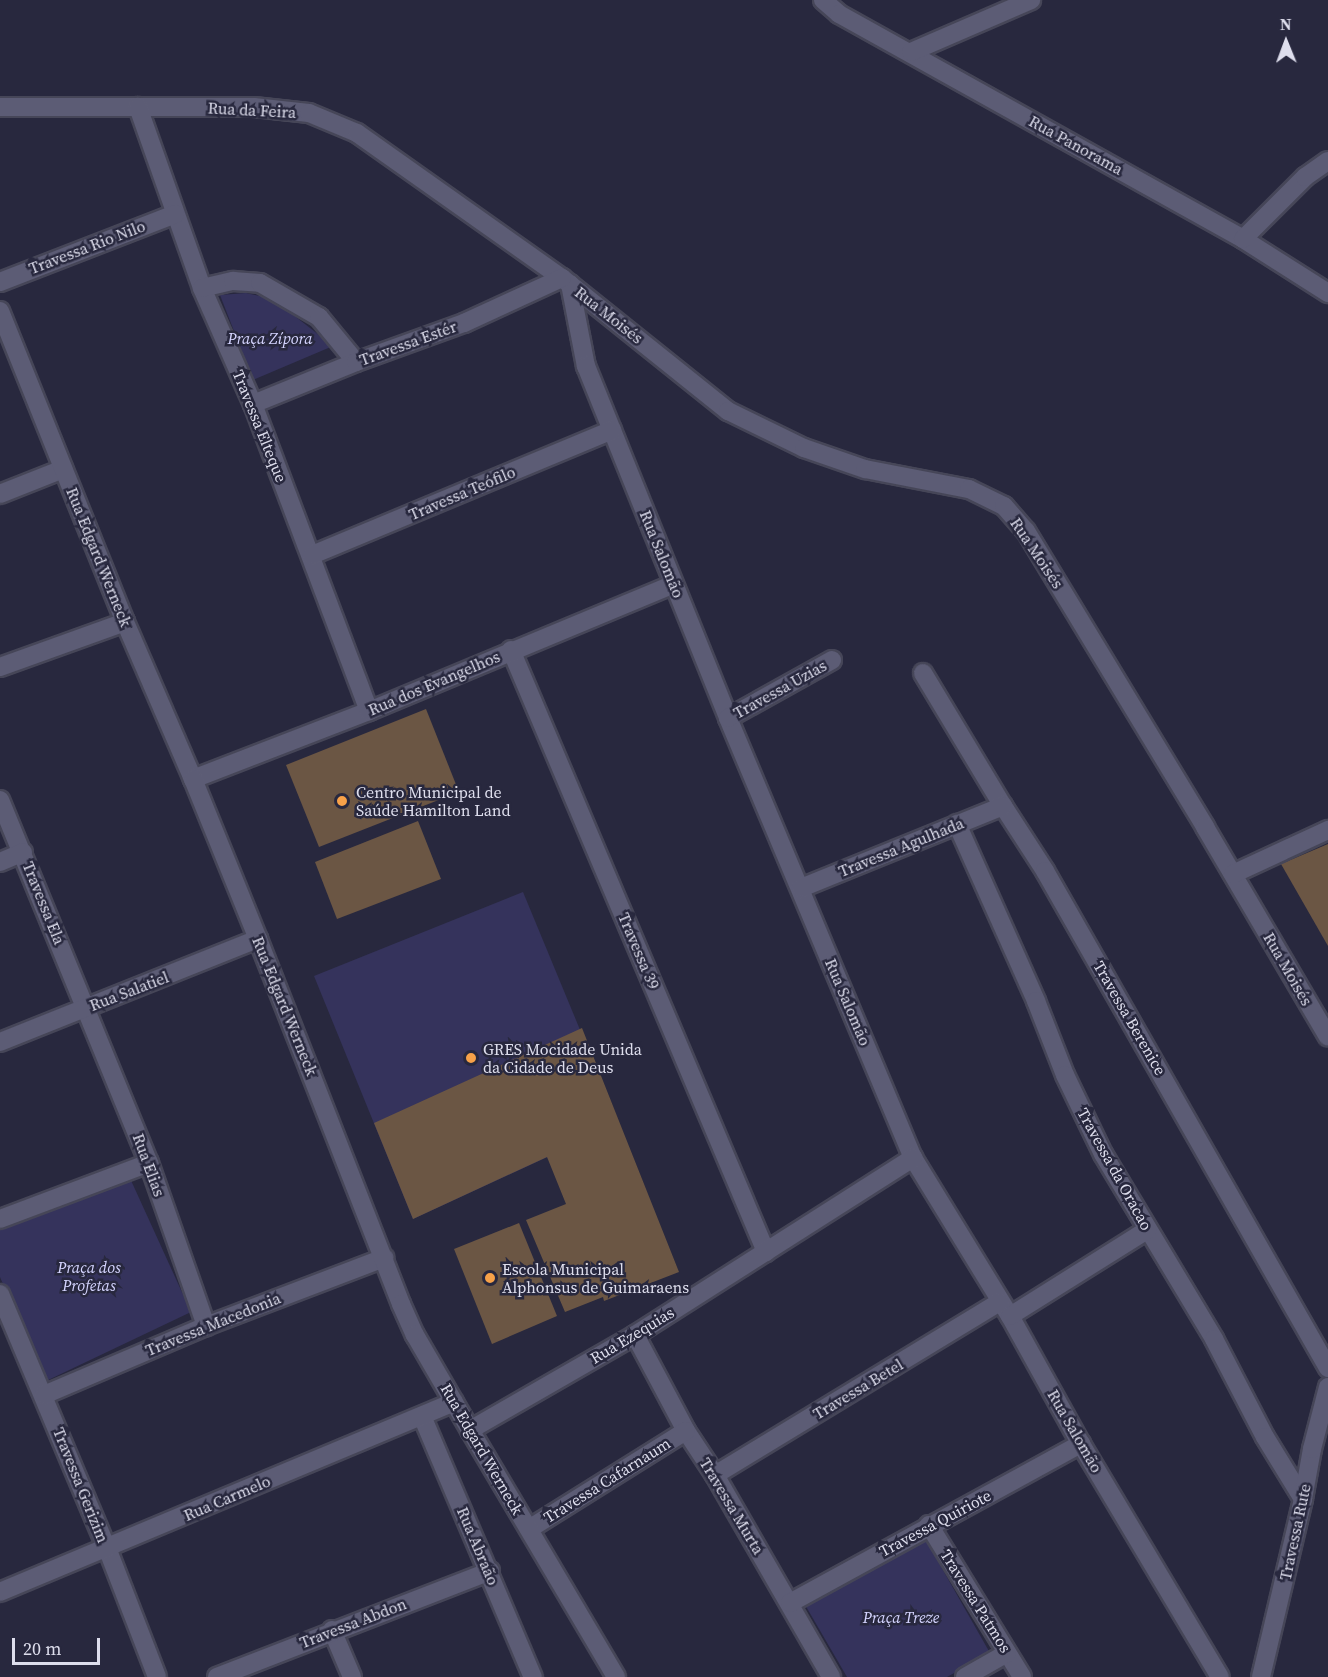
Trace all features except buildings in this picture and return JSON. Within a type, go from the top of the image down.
[{"type":"street","name":"Rua Panorama","points":[[823,0],[839,14],[1243,238],[1328,293]]},
{"type":"street","points":[[910,52],[1031,0]]},
{"type":"street","name":"Rua da Feira","points":[[0,107],[254,107],[309,113],[357,133],[566,281]]},
{"type":"street","name":"Travessa Elteque","points":[[138,107],[202,288],[253,404],[312,555],[369,711]]},
{"type":"street","points":[[1243,238],[1305,177],[1328,161]]},
{"type":"street","name":"Travessa Rio Nilo","points":[[0,282],[175,214]]},
{"type":"street","points":[[202,288],[233,281],[260,284],[319,317],[356,362]]},
{"type":"street","name":"Travessa Estér","points":[[253,404],[566,281]]},
{"type":"street","name":"Rua Salomão","points":[[566,281],[586,366],[728,718],[913,1158],[1005,1309],[1081,1444],[1220,1677]]},
{"type":"street","name":"Rua Moisés","points":[[566,281],[729,411],[804,448],[865,469],[969,489],[1004,506],[1026,531],[1233,874],[1328,1037]]},
{"type":"street","name":"Rua Edgard Werneck","points":[[0,313],[125,622],[194,779],[415,1335],[616,1677]]},
{"type":"street","name":"Travessa Teófilo","points":[[312,555],[612,430]]},
{"type":"street","points":[[0,494],[63,469]]},
{"type":"street","name":"Rua dos Evangelhos","points":[[194,779],[369,711],[674,584]]},
{"type":"street","points":[[0,667],[125,622]]},
{"type":"street","name":"Travessa 39","points":[[512,650],[766,1252]]},
{"type":"street","name":"Travessa Uzias","points":[[728,718],[832,660]]},
{"type":"street","name":"Travessa Berenice","points":[[923,673],[1002,807],[1045,871],[1328,1368]]},
{"type":"street","name":"Travessa Ela","points":[[0,800],[87,1007]]},
{"type":"street","name":"Travessa Agulhada","points":[[801,888],[1002,807]]},
{"type":"street","name":"Travessa da Oracao","points":[[957,824],[1036,1001],[1065,1075],[1103,1154],[1214,1339],[1265,1437],[1303,1499]]},
{"type":"street","points":[[1233,874],[1328,830]]},
{"type":"street","points":[[0,862],[23,852]]},
{"type":"street","name":"Rua Salatiel","points":[[0,1042],[258,939]]},
{"type":"street","name":"Rua Elias","points":[[87,1007],[149,1163],[206,1326]]},
{"type":"street","name":"Rua Ezequias","points":[[470,1430],[635,1335],[913,1158]]},
{"type":"street","points":[[0,1219],[149,1163]]},
{"type":"street","name":"Travessa Betel","points":[[715,1475],[1147,1230]]},
{"type":"street","name":"Travessa Macedonia","points":[[44,1395],[206,1326],[384,1257]]},
{"type":"street","name":"Travessa Gerizim","points":[[0,1294],[107,1548],[157,1677]]},
{"type":"street","name":"Travessa Murta","points":[[635,1335],[686,1431],[715,1475],[831,1677]]},
{"type":"street","name":"Travessa Rute","points":[[1262,1677],[1303,1499],[1311,1449],[1328,1388]]},
{"type":"street","name":"Rua Carmelo","points":[[0,1593],[454,1402]]},
{"type":"street","name":"Rua Abraão","points":[[422,1416],[490,1571],[533,1677]]},
{"type":"street","name":"Travessa Cafarnaum","points":[[529,1529],[686,1431]]},
{"type":"street","name":"Travessa Quiriote","points":[[790,1603],[929,1525],[1081,1444]]},
{"type":"street","name":"Travessa Patmos","points":[[929,1525],[1022,1677]]},
{"type":"street","name":"Travessa Abdon","points":[[217,1677],[332,1630],[490,1571]]},
{"type":"street","points":[[332,1630],[352,1677]]},
{"type":"street","points":[[965,1677],[1007,1653]]},
{"type":"green space","name":"Praça Zípora","points":[[246,293],[273,299],[333,346],[253,380],[220,295]]},
{"type":"green space","name":"GRES Mocidade Unida da Cidade de Deus","points":[[523,892],[619,1124],[413,1219],[314,976]]},
{"type":"green space","name":"Praça dos Profetas","points":[[129,1176],[191,1312],[44,1382],[0,1277],[0,1230]]},
{"type":"green space","name":"Praça Treze","points":[[923,1535],[990,1653],[947,1677],[847,1677],[804,1603]]},
{"type":"place","name":"Centro Municipal de Saúde Hamilton Land","points":[[342,801]]},
{"type":"place","name":"GRES Mocidade Unida da Cidade de Deus","points":[[471,1058]]},
{"type":"place","name":"Escola Municipal Alphonsus de Guimaraens","points":[[490,1278]]}]
